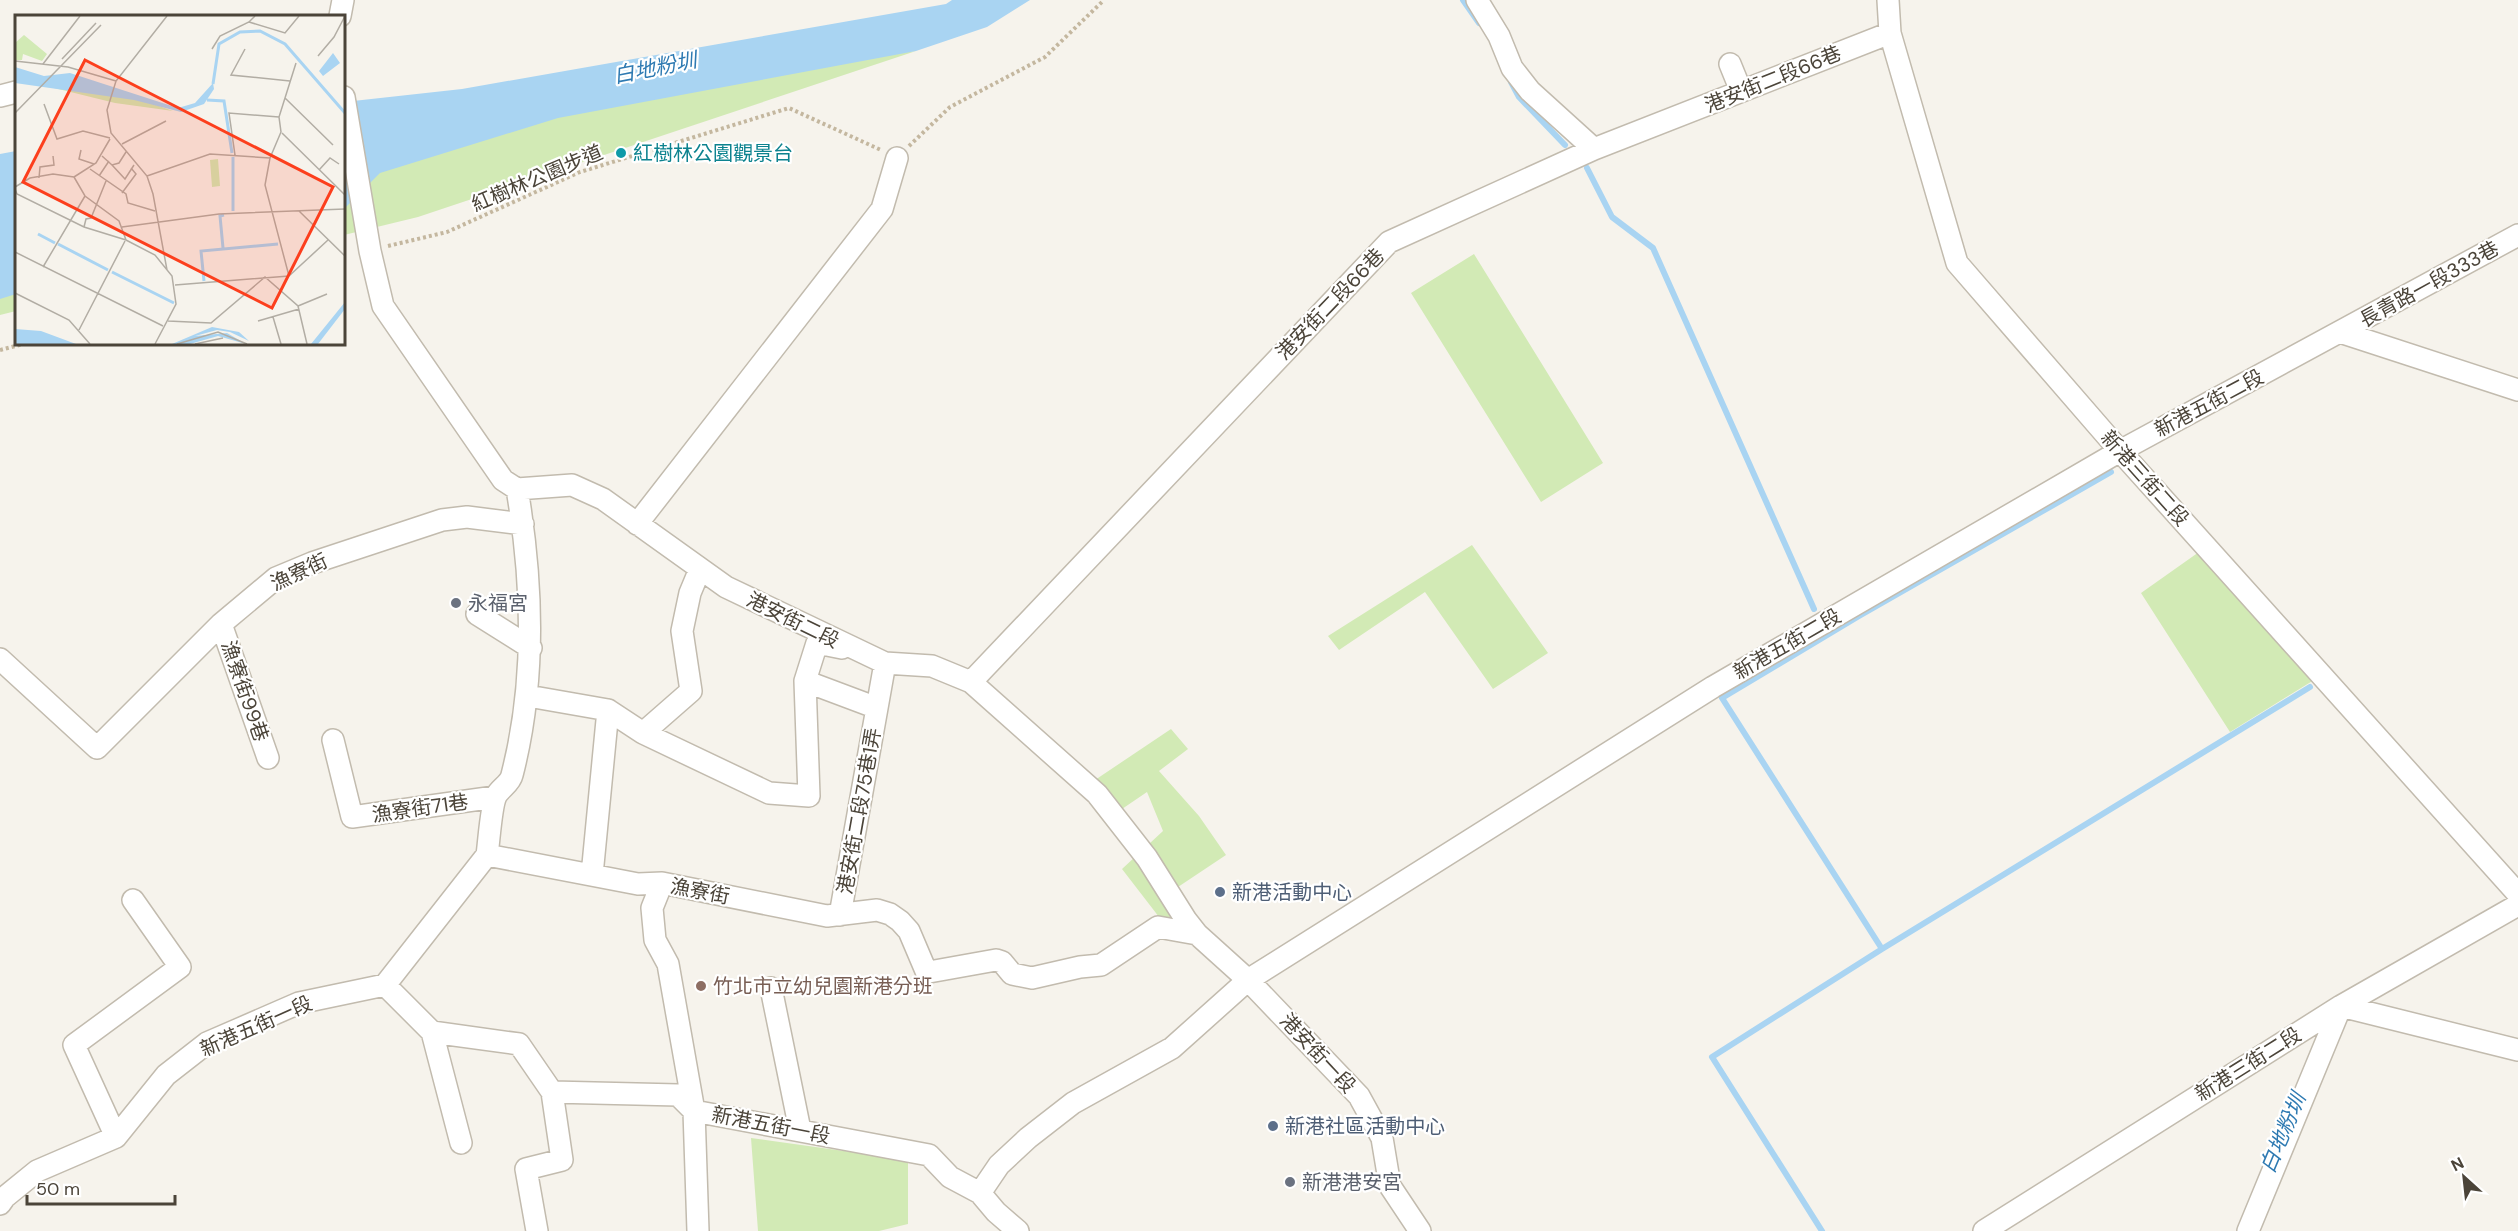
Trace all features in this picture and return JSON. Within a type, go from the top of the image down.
[{"type":"street","points":[[340,15],[343,0]]},
{"type":"street","points":[[1477,0],[1499,36],[1512,68],[1524,83],[1594,149]]},
{"type":"street","name":"新港三街二段","points":[[1888,0],[1890,33],[1957,263],[2120,451],[2518,894]]},
{"type":"street","name":"港安街二段66巷","points":[[971,682],[1389,242],[1594,149],[1890,33]]},
{"type":"street","points":[[1730,64],[1742,91]]},
{"type":"street","points":[[0,96],[15,92]]},
{"type":"street","points":[[345,103],[370,251],[383,306],[503,480],[517,489],[523,524],[531,648],[528,696],[511,778],[495,797],[487,855],[385,985],[432,1032],[461,1143]]},
{"type":"street","points":[[637,524],[882,209],[897,158]]},
{"type":"street","name":"長青路一段333巷","points":[[2340,332],[2518,236]]},
{"type":"street","points":[[2340,332],[2518,390]]},
{"type":"street","name":"新港五街二段","points":[[1248,980],[1713,687],[2120,451],[2340,332]]},
{"type":"street","name":"港安街二段","points":[[517,489],[572,486],[603,499],[726,587],[885,663],[932,666],[971,682],[1097,794],[1147,858],[1186,920],[1248,980]]},
{"type":"street","name":"漁寮街","points":[[0,659],[97,748],[221,624],[276,578],[312,563],[442,520],[466,517],[523,524]]},
{"type":"street","points":[[643,733],[691,691],[682,631],[690,593],[700,569]]},
{"type":"street","points":[[477,614],[531,648]]},
{"type":"street","name":"漁寮街99巷","points":[[221,624],[268,758]]},
{"type":"street","points":[[528,696],[608,710],[643,733],[769,793],[809,796],[805,681],[816,643],[863,653]]},
{"type":"street","name":"港安街二段75巷1弄","points":[[840,915],[885,663]]},
{"type":"street","name":"港安街二段75巷1弄","points":[[805,681],[877,708]]},
{"type":"street","points":[[592,875],[608,710]]},
{"type":"street","name":"漁寮街71巷","points":[[333,740],[352,817],[495,797]]},
{"type":"street","name":"漁寮街","points":[[487,855],[638,884],[662,883],[827,916],[877,910],[900,921],[909,931],[926,971],[929,972],[996,960],[1002,962],[1012,974],[1024,978],[1101,965],[1158,927],[1197,933]]},
{"type":"street","points":[[662,883],[652,908],[655,940],[668,964],[694,1111],[698,1231]]},
{"type":"street","points":[[116,1137],[74,1045],[180,967],[133,900]]},
{"type":"street","name":"新港三街二段","points":[[1984,1231],[2341,1006],[2518,905]]},
{"type":"street","points":[[1017,1231],[980,1193],[999,1166],[1029,1138],[1073,1103],[1172,1048],[1248,980]]},
{"type":"street","name":"港安街一段","points":[[1248,980],[1359,1096],[1382,1138],[1390,1186],[1420,1231]]},
{"type":"street","name":"新港五街一段","points":[[0,1204],[37,1171],[116,1137],[166,1075],[207,1043],[299,1003],[385,985]]},
{"type":"street","points":[[771,988],[800,1130]]},
{"type":"street","points":[[2248,1231],[2341,1006],[2518,1050]]},
{"type":"street","points":[[432,1032],[519,1044],[552,1092],[562,1160],[526,1169],[537,1231]]},
{"type":"street","name":"新港五街一段","points":[[552,1092],[678,1095],[694,1111],[929,1155],[950,1177],[980,1193]]},
{"type":"path","points":[[897,158],[950,107],[1045,57],[1104,0]]},
{"type":"path","name":"紅樹林公園步道","points":[[370,251],[447,232],[580,172],[789,108],[897,158]]},
{"type":"path","points":[[0,350],[19,345]]},
{"type":"green space","points":[[916,51],[418,217],[345,235],[345,139],[546,96]]},
{"type":"green space","points":[[15,209],[15,311],[0,315],[0,213]]},
{"type":"green space","points":[[1474,254],[1603,463],[1541,502],[1411,293]]},
{"type":"green space","points":[[1472,545],[1548,653],[1493,689],[1425,592],[1339,650],[1328,636]]},
{"type":"green space","points":[[2199,552],[2314,680],[2230,732],[2141,593]]},
{"type":"green space","points":[[1171,729],[1188,749],[1159,771],[1199,816],[1226,855],[1169,893],[1196,933],[1176,939],[1122,869],[1163,831],[1147,792],[1122,809],[1095,780]]},
{"type":"green space","points":[[751,1138],[908,1160],[908,1224],[879,1231],[758,1231]]},
{"type":"water","name":"白地粉圳","points":[[952,0],[1030,0],[987,27],[916,51],[558,118],[380,173],[345,208],[345,102],[462,89],[946,4]]},
{"type":"water","points":[[15,151],[15,294],[0,299],[0,154]]},
{"type":"waterway","points":[[1463,0],[1479,23]]},
{"type":"waterway","points":[[1511,82],[1519,97],[1565,145]]},
{"type":"waterway","points":[[1587,168],[1612,217],[1653,248],[1814,609]]},
{"type":"waterway","points":[[1882,949],[1722,698],[1859,616],[2111,472]]},
{"type":"waterway","points":[[1822,1231],[1712,1057],[1882,949],[2310,687]]},
{"type":"place","name":"紅樹林公園觀景台","points":[[621,153]]},
{"type":"place","name":"永福宮","points":[[456,603]]},
{"type":"place","name":"新港活動中心","points":[[1220,892]]},
{"type":"place","name":"竹北市立幼兒園新港分班","points":[[701,986]]},
{"type":"place","name":"新港社區活動中心","points":[[1273,1126]]},
{"type":"place","name":"新港港安宮","points":[[1290,1182]]}]
